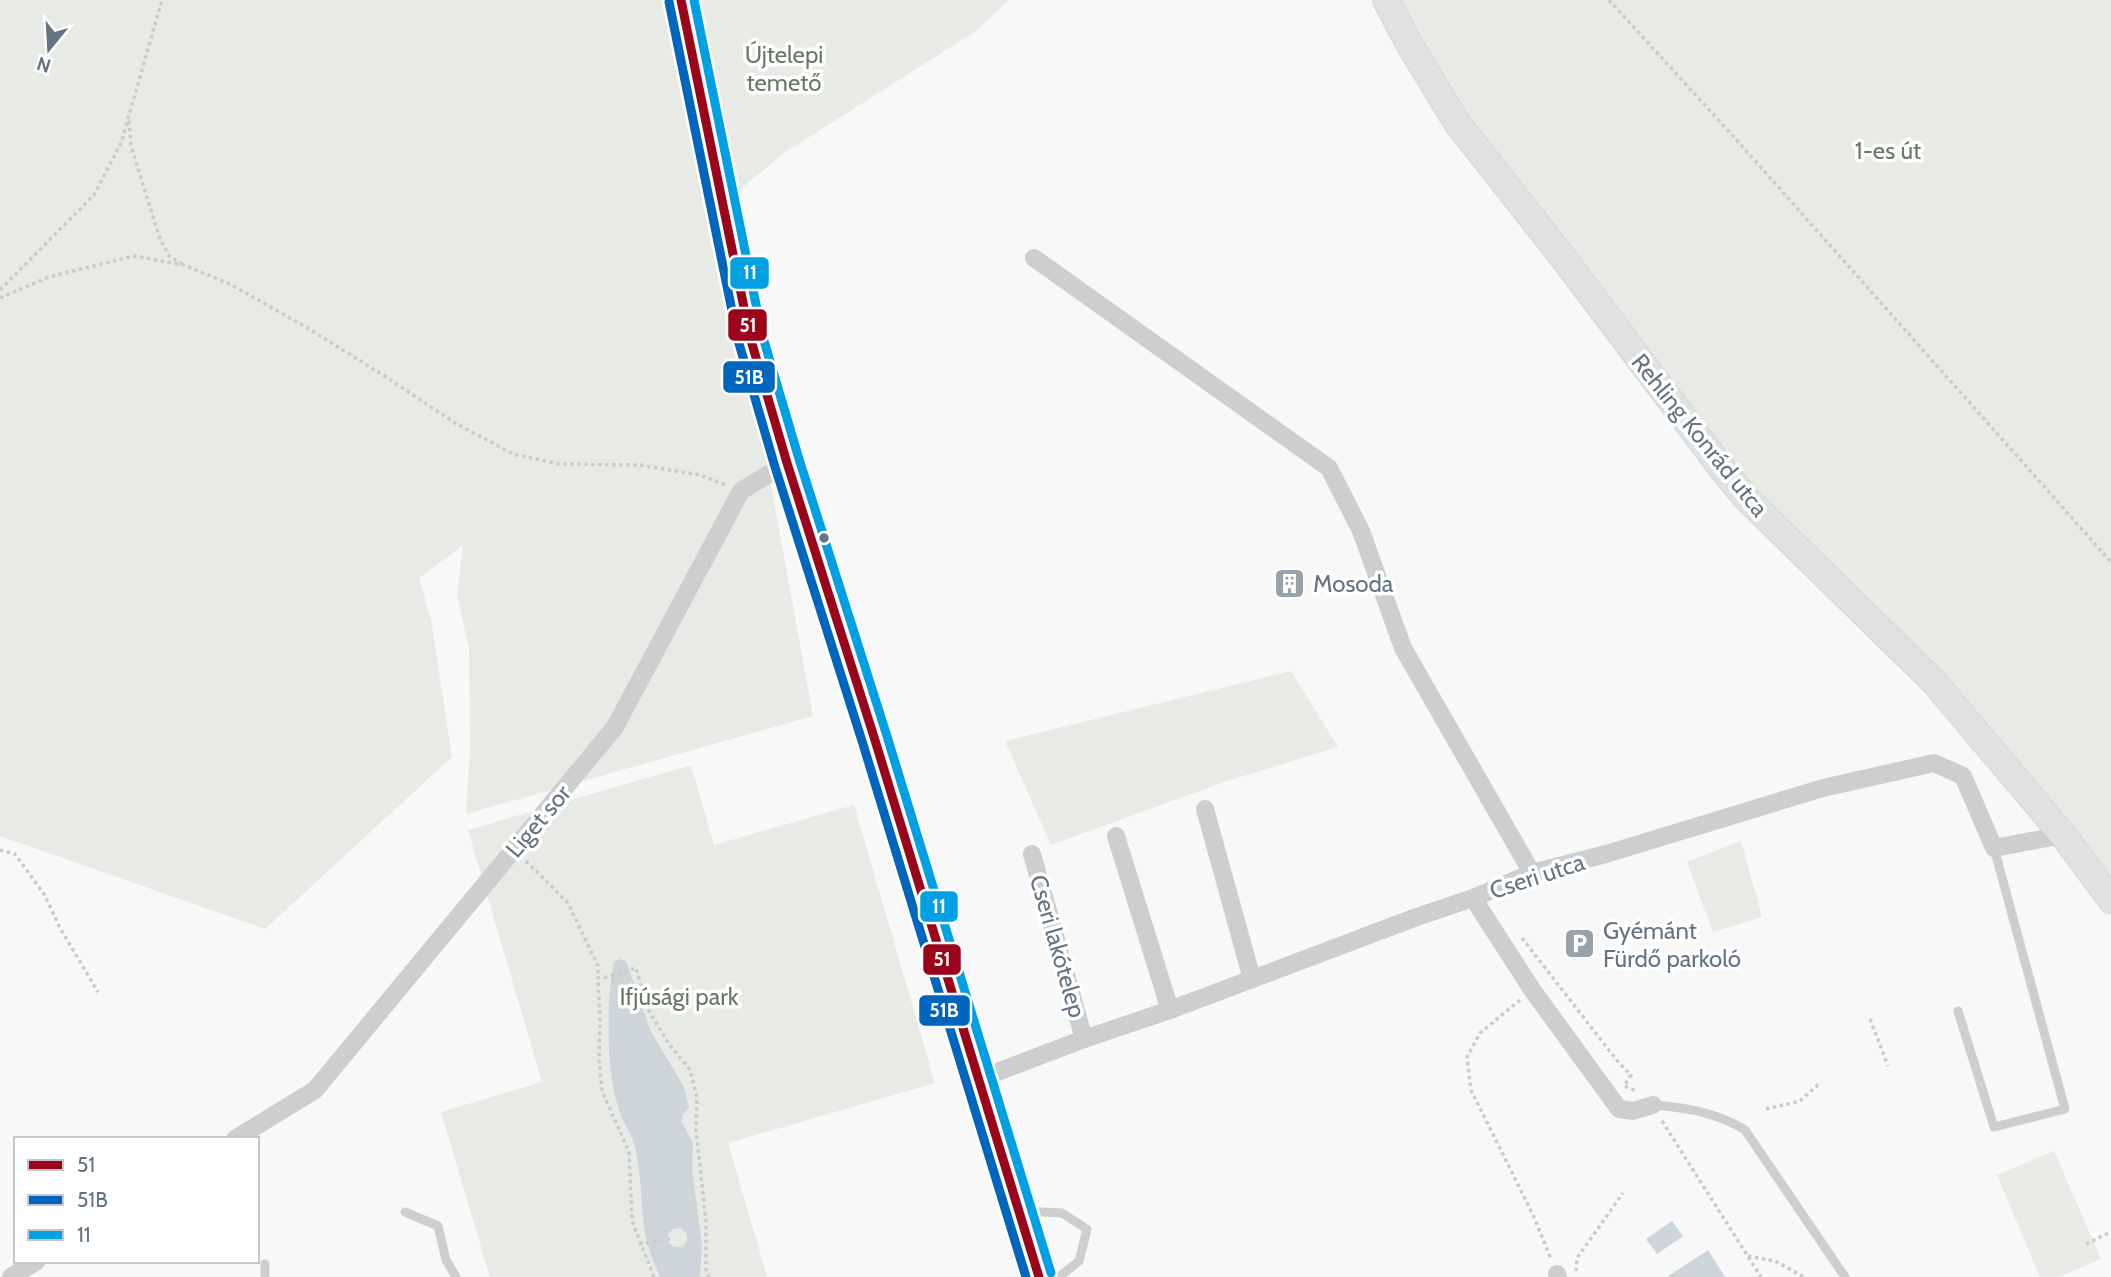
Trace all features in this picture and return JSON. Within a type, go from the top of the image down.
[{"type":"street","points":[[681,0],[750,337],[1040,1277]]},
{"type":"street","name":"Rehling Konrád utca","points":[[1386,0],[1457,123],[1723,470],[1746,498],[1934,682],[2063,835],[2111,900]]},
{"type":"street","points":[[1034,258],[1329,468],[1362,531],[1403,648],[1532,873]]},
{"type":"street","points":[[741,491],[787,463]]},
{"type":"street","name":"Liget sor","points":[[238,1137],[315,1090],[615,727],[741,491]]},
{"type":"street","name":"Cseri utca","points":[[979,1079],[1473,898],[1532,873],[1606,854],[1823,788],[1934,763],[1963,776],[1994,848]]},
{"type":"street","points":[[1205,809],[1252,979]]},
{"type":"street","points":[[1994,848],[2063,835]]},
{"type":"street","points":[[1116,836],[1170,1010]]},
{"type":"street","name":"Cseri lakótelep","points":[[1032,854],[1084,1039]]},
{"type":"street","points":[[1473,898],[1533,991],[1619,1109],[1633,1111],[1653,1105]]},
{"type":"street","points":[[11,1277],[34,1263]]},
{"type":"lane","points":[[1958,1011],[1994,1127],[2066,1109],[1994,848]]},
{"type":"lane","points":[[1653,1105],[1679,1107],[1730,1120],[1745,1130],[1845,1277]]},
{"type":"lane","points":[[1019,1211],[1062,1213],[1087,1229],[1079,1261],[1059,1277]]},
{"type":"lane","points":[[405,1212],[438,1226],[446,1260],[456,1277]]},
{"type":"lane","points":[[265,1264],[265,1277]]},
{"type":"path","points":[[0,290],[94,195],[121,143],[162,0]]},
{"type":"path","points":[[1609,0],[2111,562]]},
{"type":"path","points":[[129,118],[131,146],[160,239],[169,256],[230,284],[304,326],[455,423],[513,454],[560,464],[640,465],[700,475],[741,491]]},
{"type":"path","points":[[0,298],[50,277],[134,256],[184,265]]},
{"type":"path","points":[[514,849],[568,903],[598,966],[602,1091],[629,1152],[632,1221],[654,1277]]},
{"type":"path","points":[[0,850],[15,853],[44,894],[60,928],[98,992]]},
{"type":"path","points":[[1520,935],[1631,1075],[1624,1086],[1638,1091],[1653,1105],[1761,1277]]},
{"type":"path","points":[[598,978],[636,968],[647,1008],[669,1044],[690,1070],[697,1097],[696,1130],[706,1222],[706,1269],[709,1277]]},
{"type":"path","points":[[1533,991],[1480,1033],[1467,1057],[1471,1090],[1564,1276],[1623,1194]]},
{"type":"path","points":[[1870,1019],[1888,1066]]},
{"type":"path","points":[[1766,1109],[1800,1101],[1821,1082]]},
{"type":"path","points":[[2086,1244],[2111,1232]]},
{"type":"path","points":[[639,1244],[671,1239]]},
{"type":"path","points":[[1748,1256],[1775,1261],[1804,1277]]},
{"type":"green space","name":"Újtelepi temető","points":[[0,0],[1009,0],[976,31],[784,153],[743,187],[734,264],[813,716],[466,814],[470,751],[469,648],[457,595],[463,545],[419,578],[431,619],[452,757],[265,929],[0,836]]},
{"type":"green space","name":"1-es út","points":[[1386,0],[2111,0],[2111,900],[1822,574],[1561,255]]},
{"type":"green space","points":[[1291,671],[1338,747],[1227,781],[1051,845],[1005,741]]},
{"type":"green space","name":"Ifjúsági park","points":[[691,765],[714,845],[854,805],[935,1083],[728,1143],[767,1277],[490,1277],[441,1112],[542,1082],[468,830]]},
{"type":"green space","points":[[1741,841],[1762,917],[1713,932],[1687,862]]},
{"type":"green space","points":[[2054,1151],[2101,1259],[2058,1277],[2040,1277],[1997,1175]]},
{"type":"shaded area","points":[[620,959],[626,961],[650,1030],[684,1087],[689,1107],[682,1122],[693,1143],[692,1170],[702,1244],[700,1277],[660,1277],[648,1246],[636,1151],[618,1107],[611,1073],[609,1015],[614,962]],"holes":[[[681,1228],[687,1234],[687,1241],[682,1247],[674,1247],[668,1242],[668,1234],[673,1229]]]},
{"type":"shaded area","points":[[1672,1221],[1683,1236],[1657,1254],[1646,1239]]},
{"type":"shaded area","points":[[1708,1250],[1725,1277],[1667,1277]]},
{"type":"transit line","name":"51","points":[[681,0],[750,337],[1039,1277]]},
{"type":"transit line","name":"11","points":[[694,0],[762,334],[1051,1273]]},
{"type":"transit line","name":"51B","points":[[669,2],[738,340],[1026,1277]]},
{"type":"place","name":"Mosoda","points":[[1290,583]]},
{"type":"place","name":"Gyémánt Fürdő parkoló","points":[[1580,944]]}]
